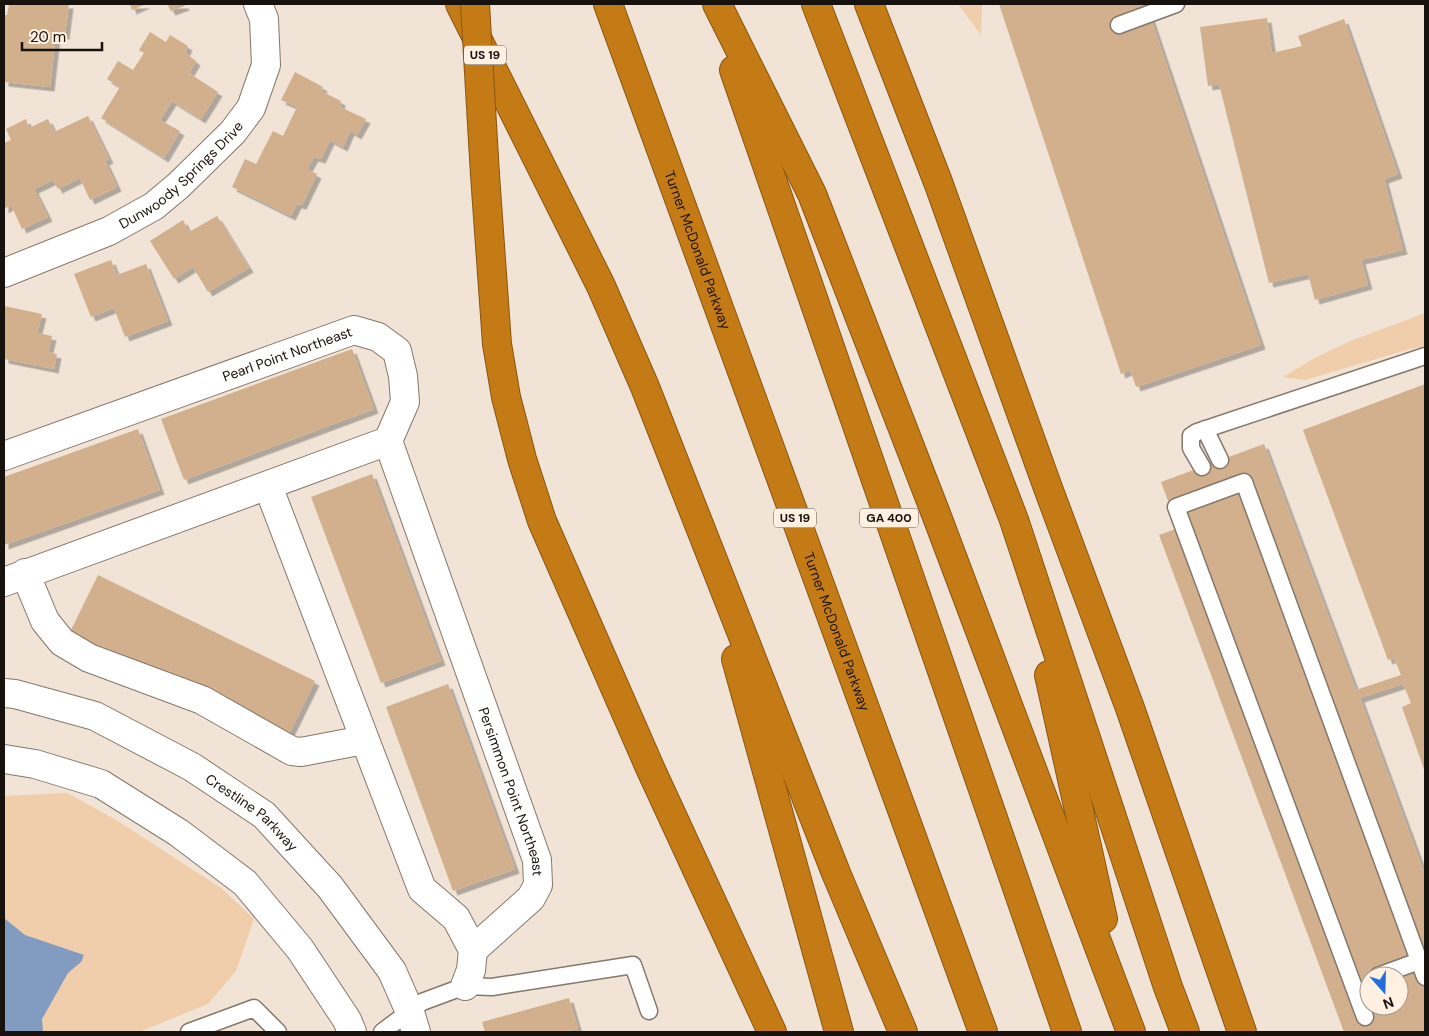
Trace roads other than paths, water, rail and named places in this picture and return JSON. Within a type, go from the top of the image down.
[{"type":"highway","name":"US 19","points":[[460,4],[601,286],[646,387],[836,873],[903,1032]]},
{"type":"highway","points":[[474,4],[497,344],[506,397],[522,459],[542,521],[650,770],[772,1032]]},
{"type":"highway","name":"Turner McDonald Parkway","points":[[608,4],[983,1032]]},
{"type":"highway","name":"GA 400","points":[[711,4],[1067,1032]]},
{"type":"highway","points":[[717,4],[812,194],[936,514],[1127,1022]]},
{"type":"highway","points":[[816,4],[1014,520],[1168,987],[1185,1032]]},
{"type":"highway","points":[[869,4],[938,182],[1041,469],[1130,708],[1242,1032]]},
{"type":"highway","points":[[1014,520],[1127,1022]]},
{"type":"highway","points":[[714,562],[725,620],[839,1032]]},
{"type":"street","name":"Dunwoody Springs Drive","points":[[4,273],[110,230],[154,206],[179,185],[233,132],[251,108],[266,64],[264,19],[258,4]]},
{"type":"street","name":"Pearl Point Northeast","points":[[4,456],[354,330],[378,337],[397,351],[403,376],[405,402],[388,441]]},
{"type":"street","points":[[364,740],[306,752],[292,751],[202,700],[88,658],[62,642],[44,621],[14,578],[388,441]]},
{"type":"street","name":"Persimmon Point Northeast","points":[[388,441],[537,860],[538,885],[532,898],[473,950]]},
{"type":"street","points":[[268,486],[422,889],[456,918],[473,950],[471,970],[465,986]]},
{"type":"street","name":"Crestline Parkway","points":[[4,693],[15,694],[95,716],[192,767],[264,815],[330,887],[392,971],[413,1022]]},
{"type":"street","points":[[4,760],[35,764],[101,784],[179,833],[245,882],[300,949],[347,1020],[352,1032]]},
{"type":"lane","points":[[1119,25],[1176,4]]},
{"type":"lane","points":[[1202,467],[1191,448],[1190,441],[1191,436],[1205,429],[1425,356]]},
{"type":"lane","points":[[1205,429],[1220,460]]},
{"type":"lane","points":[[1365,1017],[1176,507],[1244,482],[1425,977]]},
{"type":"lane","points":[[1405,966],[1419,961]]},
{"type":"lane","points":[[382,1032],[413,1022],[422,1002],[465,986],[492,987],[633,965],[649,1011]]},
{"type":"lane","points":[[1353,985],[1359,983]]},
{"type":"lane","points":[[189,1032],[254,1008],[278,1032]]},
{"type":"water","points":[[4,918],[25,935],[84,955],[81,962],[68,973],[42,1019],[43,1032],[4,1032]]}]
